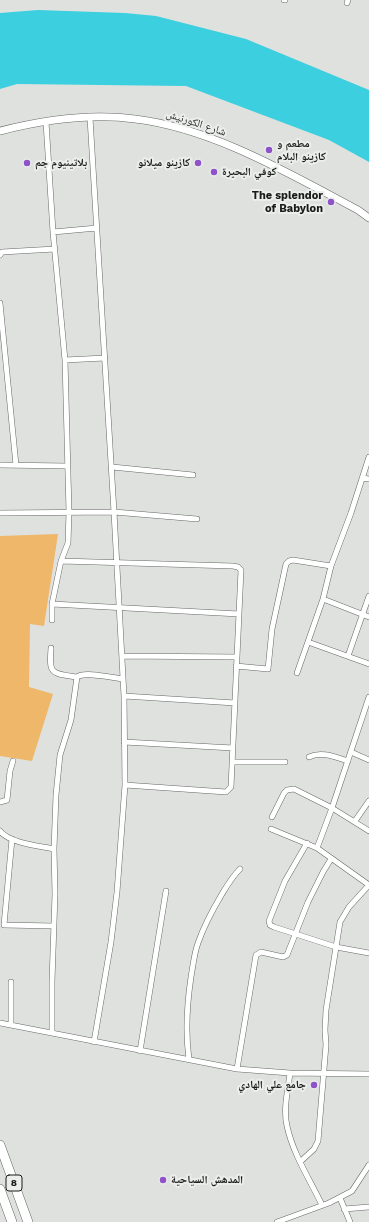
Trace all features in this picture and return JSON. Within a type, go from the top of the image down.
[{"type":"highway","name":"8","points":[[0,1145],[28,1222]]},
{"type":"highway","name":"8","points":[[0,1189],[12,1222]]},
{"type":"street","name":"شارع الكورنيش","points":[[0,131],[46,122],[90,118],[118,117],[147,120],[182,129],[216,141],[282,170],[358,210],[369,218]]},
{"type":"street","points":[[90,118],[120,607],[124,696],[125,785],[111,942],[94,1042]]},
{"type":"street","points":[[46,122],[53,232],[65,360],[68,512],[68,543],[61,561],[52,604],[52,620]]},
{"type":"street","points":[[53,232],[97,228]]},
{"type":"street","points":[[0,255],[2,252],[55,249]]},
{"type":"street","points":[[0,303],[16,465]]},
{"type":"street","points":[[65,360],[105,358]]},
{"type":"street","points":[[298,673],[323,599],[331,566],[351,513],[369,457]]},
{"type":"street","points":[[0,465],[67,466]]},
{"type":"street","points":[[112,467],[193,475]]},
{"type":"street","points":[[362,478],[369,479]]},
{"type":"street","points":[[0,513],[114,512],[197,519]]},
{"type":"street","points":[[236,666],[268,669],[272,629],[286,564],[293,560],[331,566]]},
{"type":"street","points":[[61,561],[238,567],[241,570],[231,787],[226,792],[125,785]]},
{"type":"street","points":[[348,656],[369,596]]},
{"type":"street","points":[[323,599],[369,617]]},
{"type":"street","points":[[52,604],[239,614]]},
{"type":"street","points":[[308,642],[369,664]]},
{"type":"street","points":[[51,648],[50,666],[52,670],[58,674],[77,678],[79,675],[85,675],[123,679]]},
{"type":"street","points":[[122,656],[237,657]]},
{"type":"street","points":[[52,1032],[56,795],[60,755],[71,720],[77,678]]},
{"type":"street","points":[[124,696],[235,703]]},
{"type":"street","points":[[317,848],[369,697]]},
{"type":"street","points":[[124,742],[233,748]]},
{"type":"street","points":[[351,752],[369,760]]},
{"type":"street","points":[[309,758],[313,755],[323,754],[348,761]]},
{"type":"street","points":[[0,802],[7,800],[13,761]]},
{"type":"street","points":[[232,762],[285,762]]},
{"type":"street","points":[[272,817],[284,793],[287,790],[294,789],[332,808],[369,831]]},
{"type":"street","points":[[355,821],[369,801]]},
{"type":"street","points":[[271,829],[317,848],[369,885],[346,912],[340,922],[326,1010],[326,1045],[318,1140],[314,1148],[301,1162]]},
{"type":"street","points":[[0,831],[12,839],[54,849]]},
{"type":"street","points":[[12,839],[4,925],[54,926]]},
{"type":"street","points":[[307,844],[285,881],[269,921],[270,925],[336,947],[369,953]]},
{"type":"street","points":[[237,1069],[256,955],[261,952],[283,957],[287,955],[308,902],[331,859]]},
{"type":"street","points":[[188,1059],[186,1020],[193,961],[197,944],[216,903],[228,883],[240,869]]},
{"type":"street","points":[[140,1051],[166,891]]},
{"type":"street","points":[[11,982],[11,1024]]},
{"type":"street","points":[[0,1022],[94,1042],[237,1069],[290,1073],[369,1074]]},
{"type":"street","points":[[290,1073],[286,1098],[286,1124],[293,1146],[322,1205]]},
{"type":"street","points":[[278,1222],[340,1198],[352,1191],[369,1165]]},
{"type":"street","points":[[340,1198],[350,1222]]},
{"type":"street","points":[[344,1209],[369,1208]]},
{"type":"shaded area","points":[[58,534],[44,626],[30,624],[29,687],[53,694],[32,761],[0,756],[0,536]]},
{"type":"water","points":[[38,10],[125,13],[156,16],[246,39],[369,90],[369,162],[329,140],[186,86],[17,84],[0,89],[0,13]]},
{"type":"place","name":"مطعم و كازينو البلام","points":[[269,150]]},
{"type":"place","name":"بلاتينيوم جم","points":[[27,163]]},
{"type":"place","name":"كازينو ميلانو","points":[[198,163]]},
{"type":"place","name":"كوفي البحيرة","points":[[214,172]]},
{"type":"place","name":"The splendor of Babylon","points":[[331,202]]},
{"type":"place","name":"جامع علي الهادي","points":[[314,1085]]},
{"type":"place","name":"المدهش السياحية","points":[[163,1180]]}]
